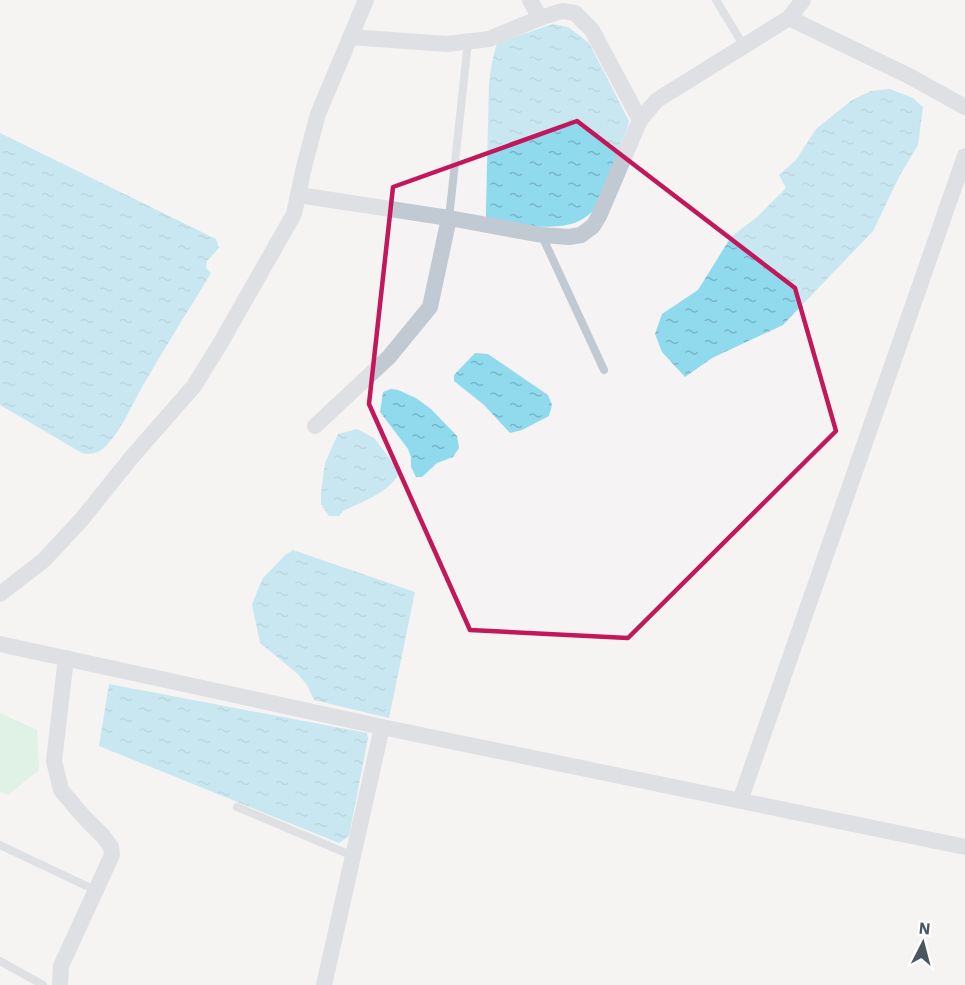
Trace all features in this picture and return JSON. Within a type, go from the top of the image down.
[{"type":"street","points":[[0,594],[44,560],[82,519],[131,458],[194,386],[220,344],[294,214],[318,114],[366,0]]},
{"type":"street","points":[[530,0],[540,18]]},
{"type":"street","points":[[299,195],[542,235],[569,237],[580,235],[593,226],[599,216],[640,120],[657,100],[789,18],[803,0]]},
{"type":"street","points":[[350,37],[447,44],[468,42],[489,39],[562,11],[575,13],[592,30],[640,120]]},
{"type":"street","points":[[789,18],[911,77],[965,107]]},
{"type":"street","points":[[740,801],[965,156]]},
{"type":"street","points":[[315,426],[389,357],[430,307],[449,218]]},
{"type":"street","points":[[0,644],[382,727],[965,847]]},
{"type":"street","points":[[60,985],[61,966],[112,855],[111,847],[104,836],[61,790],[54,761],[66,658]]},
{"type":"street","points":[[324,985],[382,727]]},
{"type":"lane","points":[[716,0],[744,46]]},
{"type":"lane","points":[[449,218],[468,42]]},
{"type":"lane","points":[[542,235],[604,370]]},
{"type":"lane","points":[[237,807],[353,856]]},
{"type":"lane","points":[[0,845],[95,890]]},
{"type":"lane","points":[[0,962],[43,985]]},
{"type":"highlighted area","points":[[577,121],[795,288],[836,431],[628,638],[470,630],[369,404],[393,187]]},
{"type":"green space","points":[[0,713],[37,730],[39,770],[8,795],[0,792]]},
{"type":"water","points":[[553,24],[568,27],[589,43],[629,121],[627,129],[595,209],[585,217],[569,224],[548,227],[494,221],[486,217],[486,208],[489,83],[497,43]]},
{"type":"water","points":[[890,89],[913,98],[923,107],[918,145],[900,175],[873,231],[783,325],[712,358],[685,377],[662,352],[655,334],[662,314],[698,290],[731,237],[757,217],[786,188],[779,175],[796,160],[816,129],[852,100],[871,91]]},
{"type":"water","points":[[0,133],[216,239],[219,248],[207,261],[206,268],[211,273],[124,420],[107,445],[96,453],[82,453],[0,405]]},
{"type":"water","points":[[475,353],[488,354],[548,395],[552,405],[549,416],[522,430],[510,433],[484,405],[454,381],[454,375]]},
{"type":"water","points":[[391,389],[416,398],[431,409],[457,436],[459,448],[453,457],[437,463],[422,477],[416,477],[411,467],[408,449],[380,412],[383,392]]},
{"type":"water","points":[[357,429],[374,438],[400,472],[389,486],[375,496],[343,511],[339,516],[329,516],[321,504],[325,463],[338,434]]},
{"type":"water","points":[[293,550],[415,592],[389,718],[314,700],[307,685],[298,674],[260,643],[252,604],[263,578],[285,555]]},
{"type":"water","points":[[109,684],[367,733],[368,738],[349,836],[339,843],[99,746]]}]
